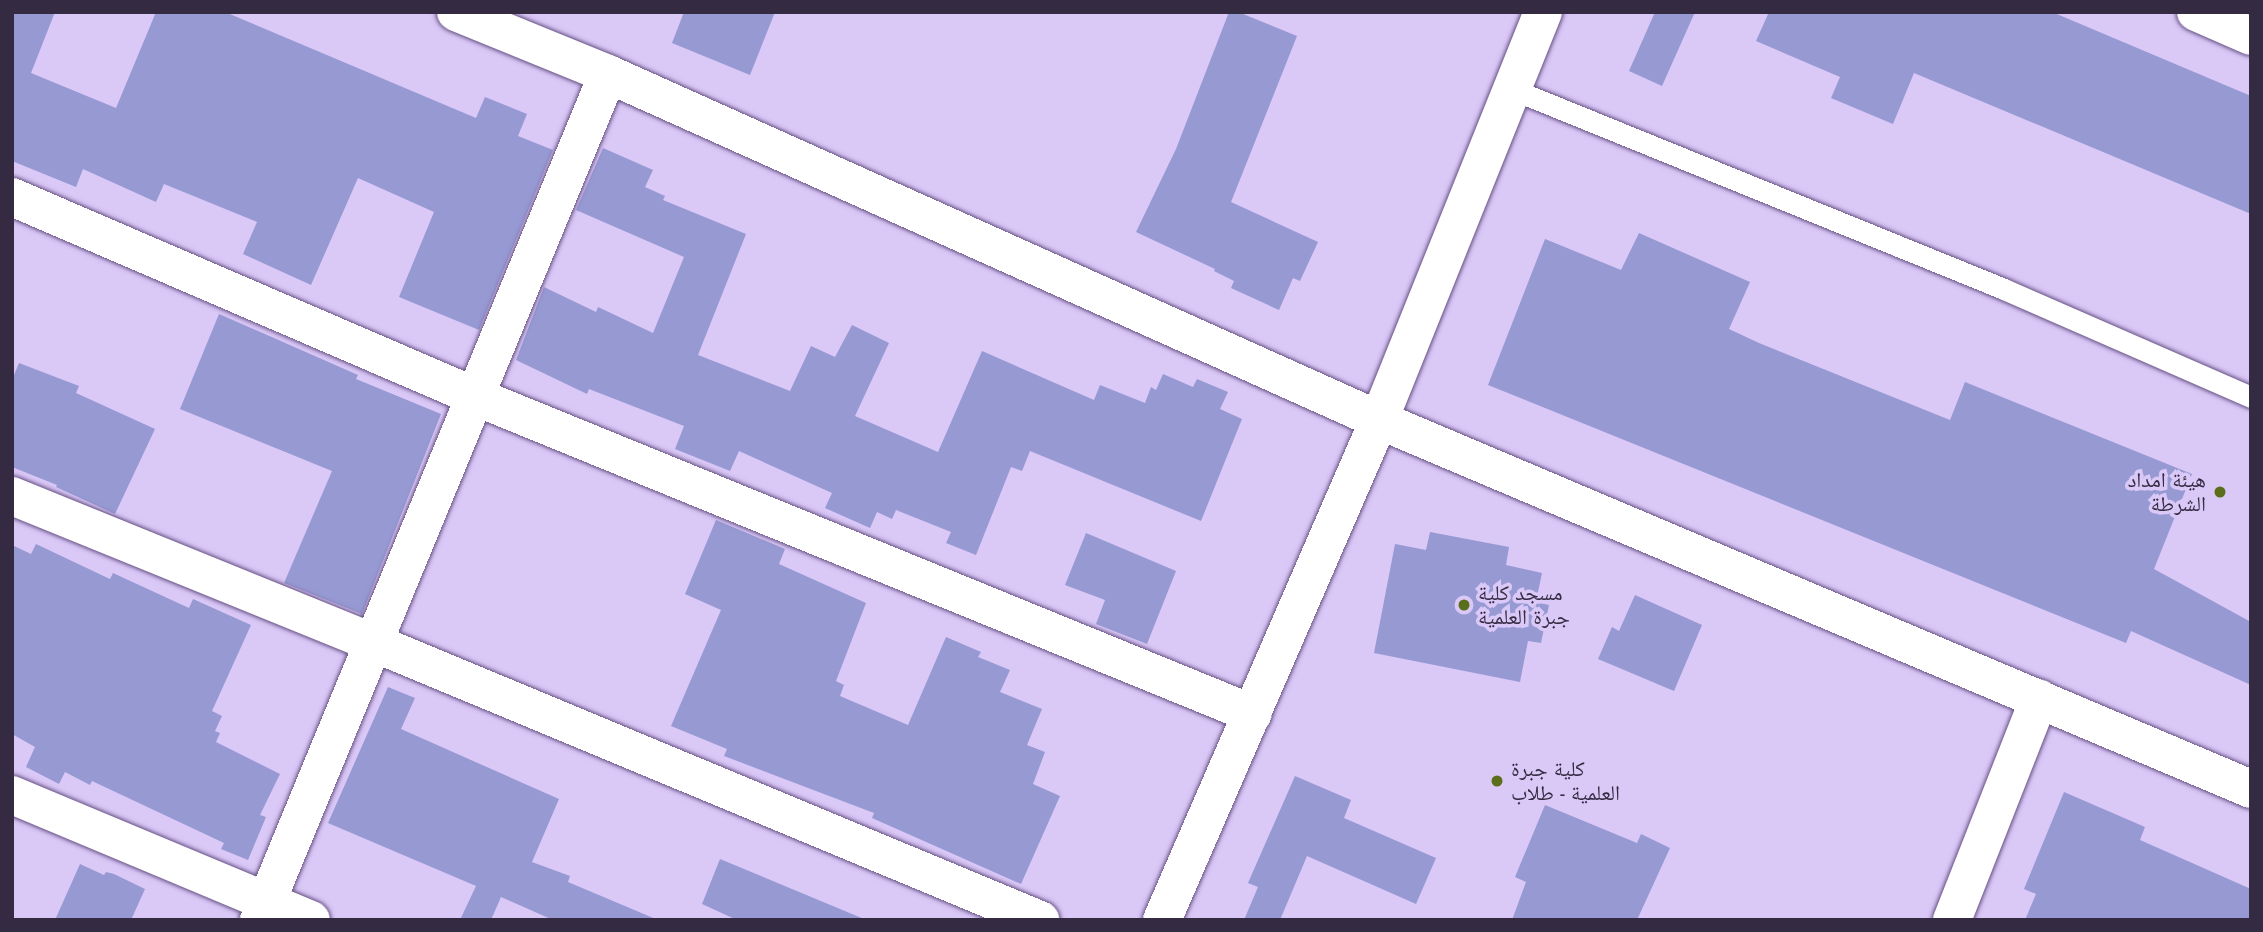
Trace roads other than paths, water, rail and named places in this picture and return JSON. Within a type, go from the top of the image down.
[{"type":"street","points":[[456,12],[608,74],[1380,420],[2251,789]]},
{"type":"street","points":[[1162,920],[1380,420],[1543,12]]},
{"type":"street","points":[[2196,12],[2251,36]]},
{"type":"street","points":[[263,910],[608,74]]},
{"type":"street","points":[[12,197],[474,396],[1253,714]]},
{"type":"street","points":[[12,496],[372,642],[1040,920]]},
{"type":"street","points":[[1952,920],[2039,699]]},
{"type":"street","points":[[12,794],[263,910],[311,920]]},
{"type":"lane","points":[[1512,89],[2004,289],[2251,397]]},
{"type":"place","name":"هيئة امداد الشرطة","points":[[2220,492]]},
{"type":"place","name":"مسجد كلية جبرة العلمية","points":[[1464,605]]},
{"type":"place","name":"كلية جبرة العلمية - طلاب","points":[[1497,781]]}]
